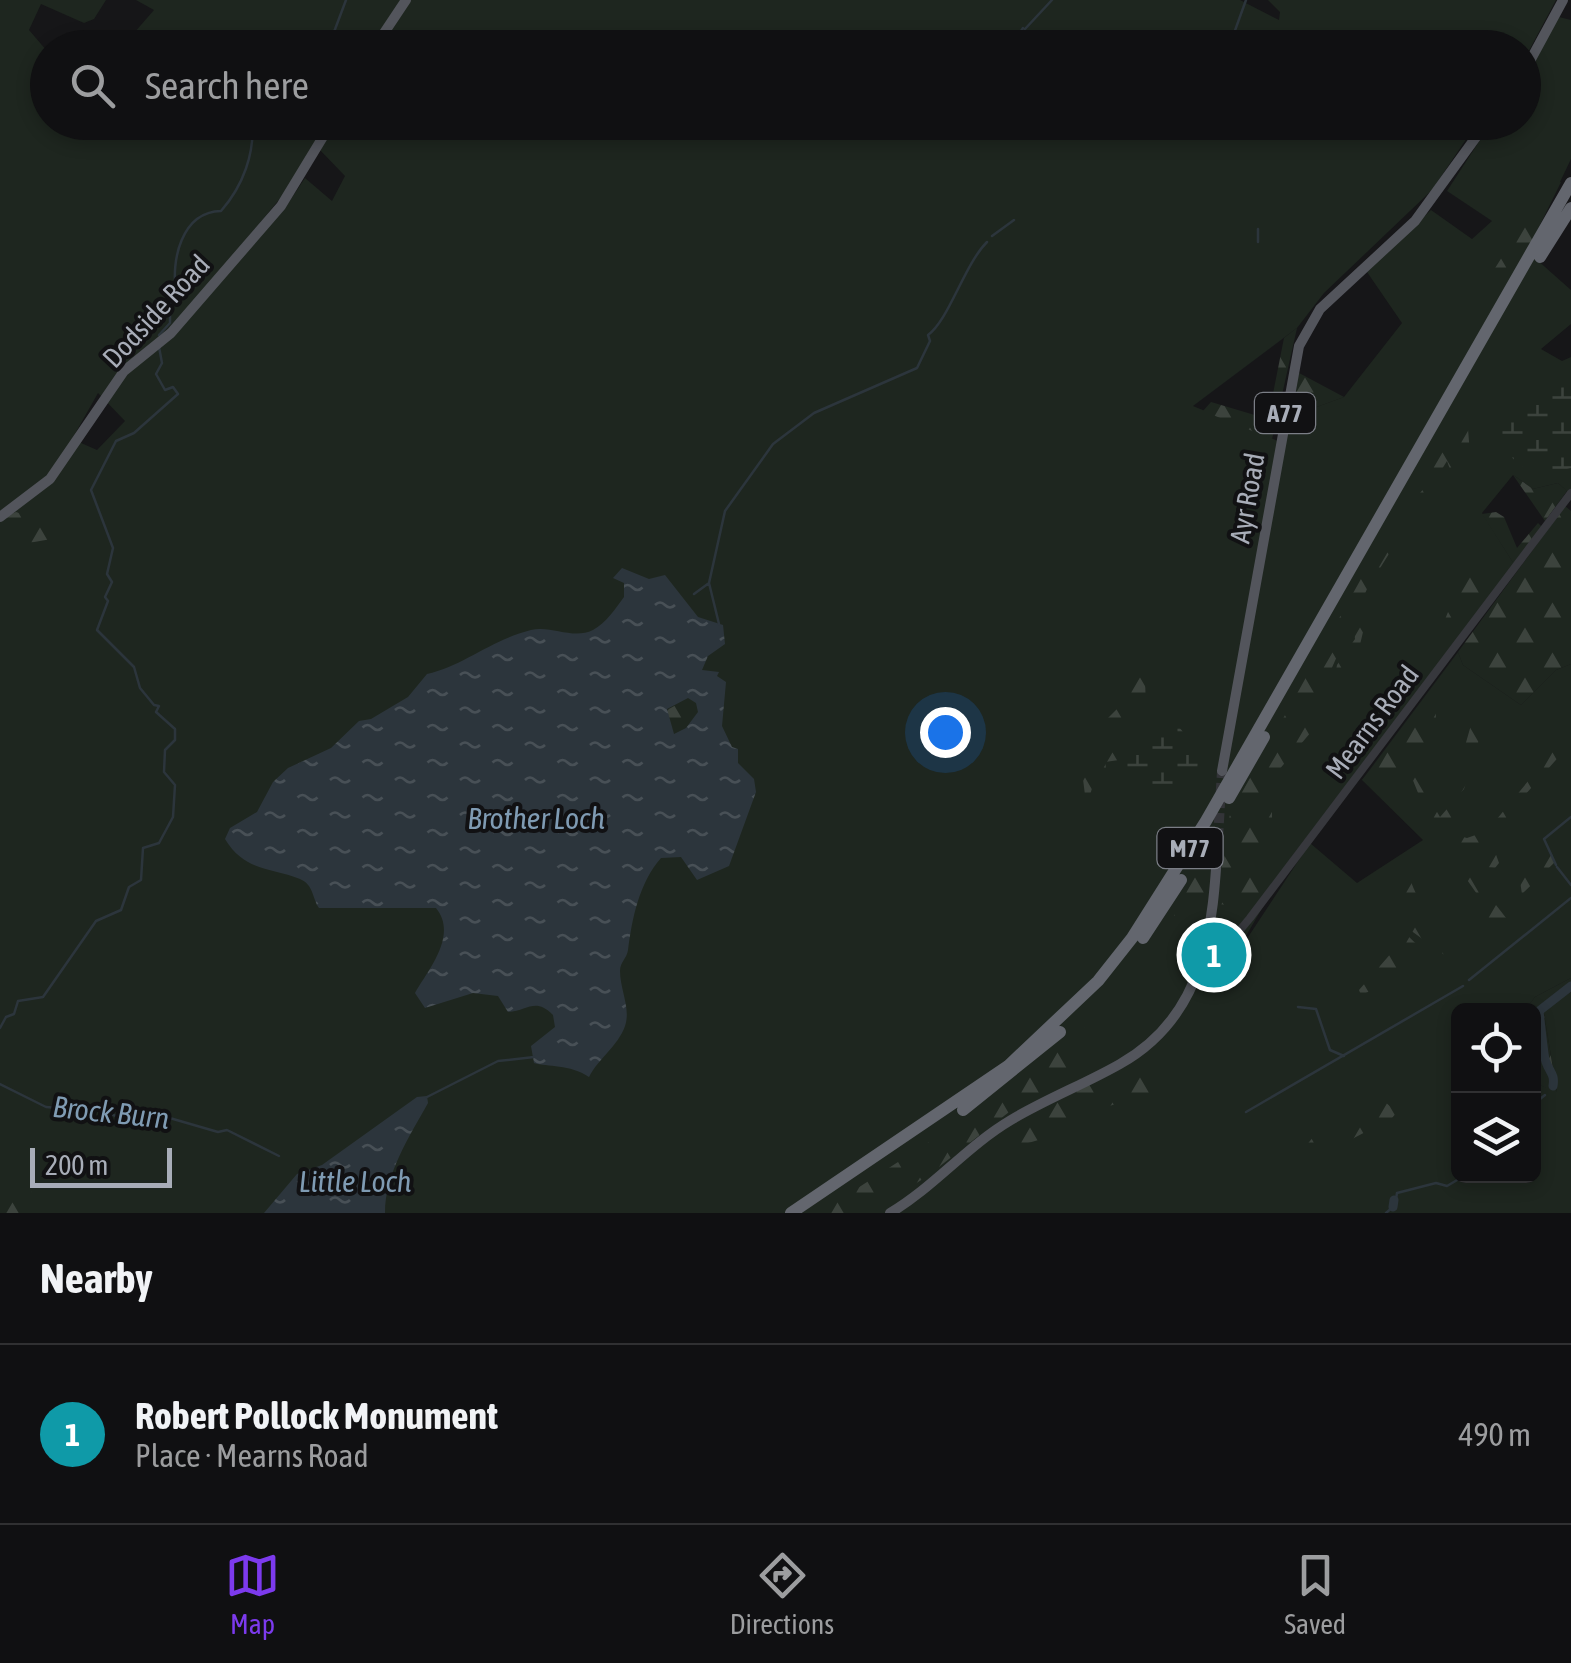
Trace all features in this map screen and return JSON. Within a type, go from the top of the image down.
[{"type":"highway","name":"M77","points":[[806,1213],[1016,1072],[1104,987],[1138,944],[1169,901],[1540,257],[1567,204],[1571,181]]},
{"type":"highway","name":"M77","points":[[792,1213],[1008,1066],[1087,992],[1132,938],[1206,821],[1567,204]]},
{"type":"main road","points":[[386,30],[406,0]]},
{"type":"main road","points":[[1541,40],[1562,0]]},
{"type":"main road","name":"Dodside Road","points":[[0,517],[50,479],[124,371],[171,332],[281,206],[321,140]]},
{"type":"main road","name":"Ayr Road","points":[[1222,770],[1298,346],[1320,309],[1415,221],[1474,140]]},
{"type":"main road","points":[[890,1213],[1010,1120],[1142,1050],[1180,1009],[1200,971],[1212,921],[1218,838]]},
{"type":"street","name":"Mearns Road","points":[[1200,971],[1210,966],[1256,911],[1571,493]]},
{"type":"green space","points":[[0,0],[106,0],[94,19],[84,23],[41,4],[29,30],[30,140],[318,140],[291,185],[202,294],[283,211],[305,178],[332,201],[345,176],[319,149],[325,140],[1466,140],[1432,190],[1324,293],[1297,328],[1193,406],[1283,443],[1289,417],[1344,397],[1402,323],[1367,272],[1431,210],[1472,239],[1492,221],[1447,191],[1480,140],[1541,140],[1541,47],[1559,17],[1571,20],[1571,159],[1527,251],[1571,290],[1571,324],[1541,349],[1562,361],[1571,357],[1571,495],[1558,483],[1533,489],[1513,475],[1482,513],[1514,564],[1293,855],[1225,972],[1310,843],[1357,883],[1423,840],[1362,780],[1458,652],[1463,665],[1521,705],[1556,670],[1571,664],[1571,978],[1530,1003],[1451,1003],[1451,1183],[1541,1183],[1541,1085],[1557,1092],[1543,1008],[1571,992],[1571,1213],[0,1213]],"holes":[[[98,393],[125,421],[97,450],[72,439]]]},
{"type":"green space","points":[[136,0],[401,0],[381,30],[137,30],[154,10]]},
{"type":"green space","points":[[411,0],[1240,0],[1279,20],[1280,12],[1268,0],[1556,0],[1540,30],[389,30]]},
{"type":"green space","points":[[1053,140],[1071,140],[1025,168],[1023,157]]},
{"type":"green space","points":[[1561,182],[1527,251],[1498,284],[1492,273],[1548,184]]},
{"type":"green space","points":[[1297,328],[1272,439],[1203,411],[1211,402],[1268,419],[1284,338]]},
{"type":"green space","points":[[1299,373],[1344,397],[1289,417]]},
{"type":"green space","points":[[1571,382],[1571,468],[1534,471],[1516,462],[1497,430],[1515,412]]},
{"type":"green space","points":[[1455,427],[1459,434],[1468,429],[1470,454],[1452,475],[1447,461],[1367,589],[1330,672],[1329,694],[1317,725],[1272,778],[1272,854],[1252,861],[1255,872],[1272,875],[1250,908],[1219,904],[1222,865],[1230,837],[1223,836],[1231,812],[1371,561],[1390,538],[1395,523],[1405,519],[1403,512],[1428,484],[1433,459]]},
{"type":"green space","points":[[1513,475],[1533,489],[1558,483],[1567,491],[1545,521]]},
{"type":"green space","points":[[1565,506],[1571,511],[1571,664],[1556,670],[1521,705],[1463,665],[1458,652]]},
{"type":"green space","points":[[16,512],[45,521],[45,517],[63,528],[57,538],[0,548],[0,519]]},
{"type":"green space","points":[[1496,512],[1504,517],[1517,548],[1538,523],[1542,527],[1514,564],[1482,514]]},
{"type":"green space","points":[[1474,572],[1482,575],[1489,598],[1455,646],[1442,642],[1442,627],[1462,577]]},
{"type":"green space","points":[[1383,588],[1381,603],[1366,629],[1374,636],[1363,632],[1358,653],[1350,664],[1354,668],[1341,670],[1342,680],[1334,682],[1337,665],[1355,639],[1354,631]]},
{"type":"green space","points":[[1125,667],[1145,679],[1146,709],[1130,723],[1133,729],[1116,737],[1119,760],[1105,762],[1107,774],[1093,785],[1090,795],[1085,795],[1082,771],[1094,758],[1096,730],[1122,704],[1114,673]]},
{"type":"green space","points":[[1435,697],[1437,742],[1417,778],[1440,817],[1447,809],[1477,704],[1487,714],[1464,789],[1455,799],[1457,818],[1451,825],[1456,835],[1467,838],[1487,831],[1571,729],[1571,743],[1523,797],[1494,849],[1499,863],[1495,868],[1486,867],[1431,825],[1410,773],[1392,778],[1388,785],[1362,780]]},
{"type":"green space","points":[[689,698],[696,703],[698,712],[686,728],[674,734],[669,731],[667,710]]},
{"type":"green space","points":[[1179,727],[1188,738],[1202,740],[1197,771],[1171,790],[1126,787],[1120,754],[1136,751],[1141,741]]},
{"type":"green space","points":[[1556,828],[1563,836],[1551,852],[1555,862],[1522,894],[1519,875]]},
{"type":"green space","points":[[1205,855],[1209,864],[1207,892],[1174,916]]},
{"type":"green space","points":[[1404,862],[1425,911],[1459,951],[1460,957],[1453,961],[1399,922],[1411,912],[1396,865]]},
{"type":"green space","points":[[1458,867],[1492,877],[1482,887],[1517,932],[1503,941],[1492,929],[1480,927],[1477,920],[1484,904]]},
{"type":"green space","points":[[1407,935],[1436,963],[1361,995],[1359,990]]},
{"type":"green space","points":[[1571,978],[1571,992],[1543,1008],[1557,1093],[1541,1085],[1541,1003],[1530,1003]]},
{"type":"green space","points":[[1088,1018],[1090,1022],[1069,1042],[1083,1074],[1027,1098],[926,1177],[869,1213],[819,1213],[974,1113]]},
{"type":"green space","points":[[1144,1052],[1166,1096],[1124,1101],[1101,1109],[1073,1130],[993,1153],[980,1144]]},
{"type":"green space","points":[[1385,1102],[1397,1112],[1392,1118],[1333,1149],[1315,1171],[1293,1175],[1292,1163],[1323,1125]]},
{"type":"green space","points":[[0,1171],[35,1177],[26,1213],[0,1213]]},
{"type":"water","name":"Brother Loch","points":[[622,568],[649,579],[665,575],[698,617],[723,625],[725,644],[708,656],[702,670],[719,672],[717,676],[726,682],[722,726],[732,747],[738,749],[738,763],[754,779],[756,792],[729,866],[697,880],[681,857],[661,858],[653,868],[634,914],[627,953],[620,968],[627,1012],[625,1026],[589,1077],[567,1068],[534,1063],[531,1046],[555,1027],[553,1015],[541,1007],[508,1012],[498,996],[473,993],[425,1008],[415,993],[443,940],[442,918],[436,908],[319,908],[305,882],[250,863],[225,839],[230,828],[257,812],[273,782],[288,768],[331,748],[359,721],[371,719],[408,697],[427,674],[531,630],[578,634],[598,627],[624,597],[624,583],[613,578]],"holes":[[[688,698],[696,703],[698,712],[686,728],[674,734],[667,709]]]},
{"type":"water","name":"Little Loch","points":[[427,1096],[428,1103],[394,1170],[385,1213],[264,1213],[297,1174],[322,1165],[417,1097]]},
{"type":"waterway","name":"Brock Burn","points":[[335,30],[346,0]]},
{"type":"waterway","points":[[1025,29],[1052,0]]},
{"type":"waterway","points":[[1235,30],[1246,0]]},
{"type":"waterway","name":"Brock Burn","points":[[159,335],[170,323],[170,298],[176,292],[175,266],[182,240],[196,220],[221,211],[236,191],[246,169],[251,140]]},
{"type":"waterway","points":[[992,236],[1014,220]]},
{"type":"waterway","points":[[1258,229],[1258,242]]},
{"type":"waterway","points":[[694,594],[709,583],[725,511],[773,444],[814,413],[917,368],[930,341],[928,335],[943,317],[987,242]]},
{"type":"waterway","name":"Brock Burn","points":[[0,1028],[6,1017],[14,1014],[18,1001],[43,997],[96,921],[121,910],[129,887],[141,880],[143,848],[159,843],[173,817],[175,785],[164,772],[165,750],[175,740],[175,729],[156,712],[159,706],[140,688],[134,667],[97,630],[112,582],[107,574],[113,548],[91,490],[116,441],[134,433],[178,394],[173,387],[165,390],[156,374],[162,363],[159,347]]},
{"type":"waterway","points":[[709,583],[719,624]]},
{"type":"waterway","points":[[1556,865],[1544,839],[1571,817]]},
{"type":"waterway","points":[[1557,867],[1571,885]]},
{"type":"waterway","points":[[1469,980],[1571,898]]},
{"type":"waterway","points":[[1246,1112],[1463,986]]},
{"type":"waterway","points":[[1553,1086],[1539,1011],[1571,986]]},
{"type":"waterway","points":[[1298,1007],[1316,1009],[1330,1050],[1344,1056]]},
{"type":"waterway","points":[[427,1097],[498,1061],[534,1057]]},
{"type":"waterway","name":"Brock Burn","points":[[0,1084],[46,1107],[99,1111],[134,1121],[149,1112],[218,1132],[227,1130],[279,1156]]},
{"type":"waterway","points":[[1541,1098],[1545,1095]]},
{"type":"waterway","points":[[1386,1213],[1395,1205],[1397,1193],[1452,1183]]},
{"type":"waterway","points":[[1393,1207],[1394,1200]]},
{"type":"tunnel","points":[[1218,838],[1222,771]]},
{"type":"place","name":"Robert Pollock Monument","points":[[1214,955]]}]
